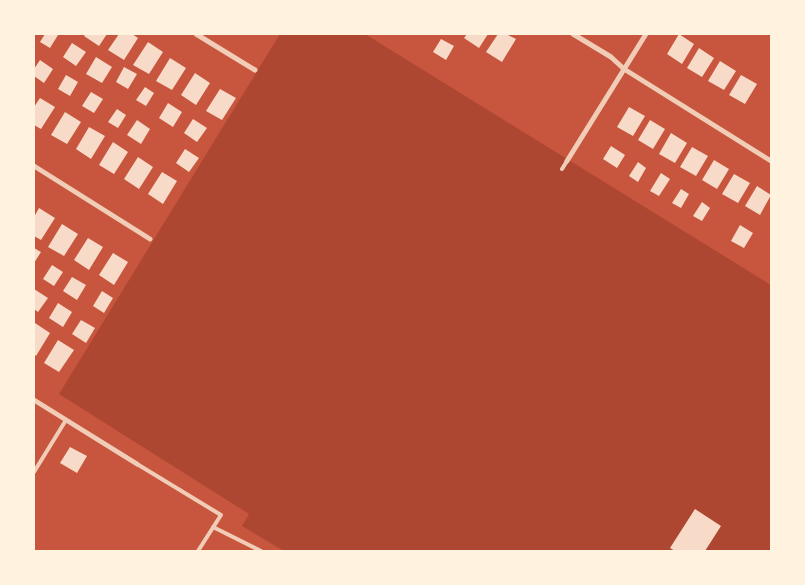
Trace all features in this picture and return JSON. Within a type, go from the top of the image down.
[{"type":"street","points":[[196,34],[255,70]]},
{"type":"street","points":[[573,34],[611,57],[624,69],[771,161]]},
{"type":"street","points":[[567,161],[646,34]]},
{"type":"street","points":[[34,166],[150,239]]},
{"type":"street","points":[[34,400],[137,464]]},
{"type":"lane","points":[[562,169],[567,161]]},
{"type":"lane","points":[[34,472],[66,420]]},
{"type":"lane","points":[[137,464],[221,515],[198,551]]},
{"type":"lane","points":[[213,526],[260,551]]},
{"type":"shaded area","points":[[280,34],[365,34],[771,285],[771,551],[284,551],[242,526],[249,514],[59,394]]},
{"type":"building","points":[[45,34],[58,35],[50,48],[40,42]]},
{"type":"building","points":[[85,34],[107,34],[99,46],[84,36]]},
{"type":"building","points":[[119,34],[132,34],[138,38],[124,60],[108,50]]},
{"type":"building","points":[[467,34],[488,34],[479,48],[464,38]]},
{"type":"building","points":[[498,34],[506,34],[516,39],[502,62],[486,52]]},
{"type":"building","points":[[679,34],[694,44],[682,64],[667,54]]},
{"type":"building","points":[[441,39],[454,46],[446,60],[433,52]]},
{"type":"building","points":[[148,42],[163,52],[149,74],[133,65]]},
{"type":"building","points":[[72,43],[86,52],[76,66],[63,57]]},
{"type":"building","points":[[699,48],[714,58],[702,77],[687,68]]},
{"type":"building","points":[[96,57],[112,67],[102,83],[86,74]]},
{"type":"building","points":[[170,58],[186,68],[172,90],[156,81]]},
{"type":"building","points":[[40,60],[53,69],[44,83],[34,76],[34,69]]},
{"type":"building","points":[[720,61],[736,71],[724,90],[708,81]]},
{"type":"building","points":[[124,67],[137,74],[128,89],[116,82]]},
{"type":"building","points":[[195,73],[210,83],[196,105],[181,95]]},
{"type":"building","points":[[66,75],[78,82],[70,96],[58,89]]},
{"type":"building","points":[[741,75],[757,84],[745,104],[729,95]]},
{"type":"building","points":[[145,87],[154,93],[146,106],[136,100]]},
{"type":"building","points":[[220,89],[236,98],[222,120],[206,111]]},
{"type":"building","points":[[91,92],[103,99],[94,113],[82,106]]},
{"type":"building","points":[[40,98],[55,107],[41,129],[34,125],[34,107]]},
{"type":"building","points":[[168,103],[182,112],[173,127],[159,118]]},
{"type":"building","points":[[629,107],[645,116],[633,136],[617,127]]},
{"type":"building","points":[[117,109],[126,115],[118,128],[108,122]]},
{"type":"building","points":[[65,112],[81,122],[67,144],[51,135]]},
{"type":"building","points":[[193,119],[207,128],[197,142],[184,133]]},
{"type":"building","points":[[137,120],[150,129],[141,144],[127,135]]},
{"type":"building","points":[[650,120],[665,129],[653,149],[638,140]]},
{"type":"building","points":[[89,127],[105,136],[91,159],[76,149]]},
{"type":"building","points":[[671,133],[687,143],[675,163],[659,154]]},
{"type":"building","points":[[113,142],[128,152],[114,174],[99,165]]},
{"type":"building","points":[[611,146],[625,155],[617,168],[603,159]]},
{"type":"building","points":[[692,147],[708,156],[696,176],[680,167]]},
{"type":"building","points":[[185,149],[199,158],[189,172],[176,163]]},
{"type":"building","points":[[138,157],[153,167],[139,189],[124,179]]},
{"type":"building","points":[[714,160],[729,169],[717,189],[702,180]]},
{"type":"building","points":[[638,162],[646,168],[638,182],[629,176]]},
{"type":"building","points":[[162,172],[177,181],[163,204],[148,194]]},
{"type":"building","points":[[661,173],[670,179],[659,196],[650,191]]},
{"type":"building","points":[[734,174],[750,183],[738,203],[722,194]]},
{"type":"building","points":[[757,186],[771,195],[760,215],[745,206]]},
{"type":"building","points":[[681,189],[689,194],[681,208],[672,203]]},
{"type":"building","points":[[702,202],[710,208],[702,221],[693,216]]},
{"type":"building","points":[[39,208],[55,218],[41,240],[34,236],[34,217]]},
{"type":"building","points":[[62,224],[78,234],[64,256],[48,247]]},
{"type":"building","points":[[740,225],[753,233],[744,248],[731,241]]},
{"type":"building","points":[[88,238],[103,247],[89,270],[74,260]]},
{"type":"building","points":[[34,248],[41,252],[34,263]]},
{"type":"building","points":[[113,253],[128,262],[114,285],[99,275]]},
{"type":"building","points":[[52,265],[63,272],[54,286],[43,279]]},
{"type":"building","points":[[72,277],[86,285],[77,300],[63,291]]},
{"type":"building","points":[[34,289],[48,298],[38,312],[34,309]]},
{"type":"building","points":[[102,291],[113,298],[104,313],[93,306]]},
{"type":"building","points":[[58,303],[72,312],[63,327],[49,318]]},
{"type":"building","points":[[81,320],[95,328],[86,343],[72,334]]},
{"type":"building","points":[[35,323],[50,333],[36,356],[34,354]]},
{"type":"building","points":[[58,340],[74,350],[59,372],[44,363]]},
{"type":"building","points":[[70,447],[87,456],[77,473],[60,463]]},
{"type":"building","points":[[695,509],[721,526],[705,551],[675,551],[670,548]]}]
